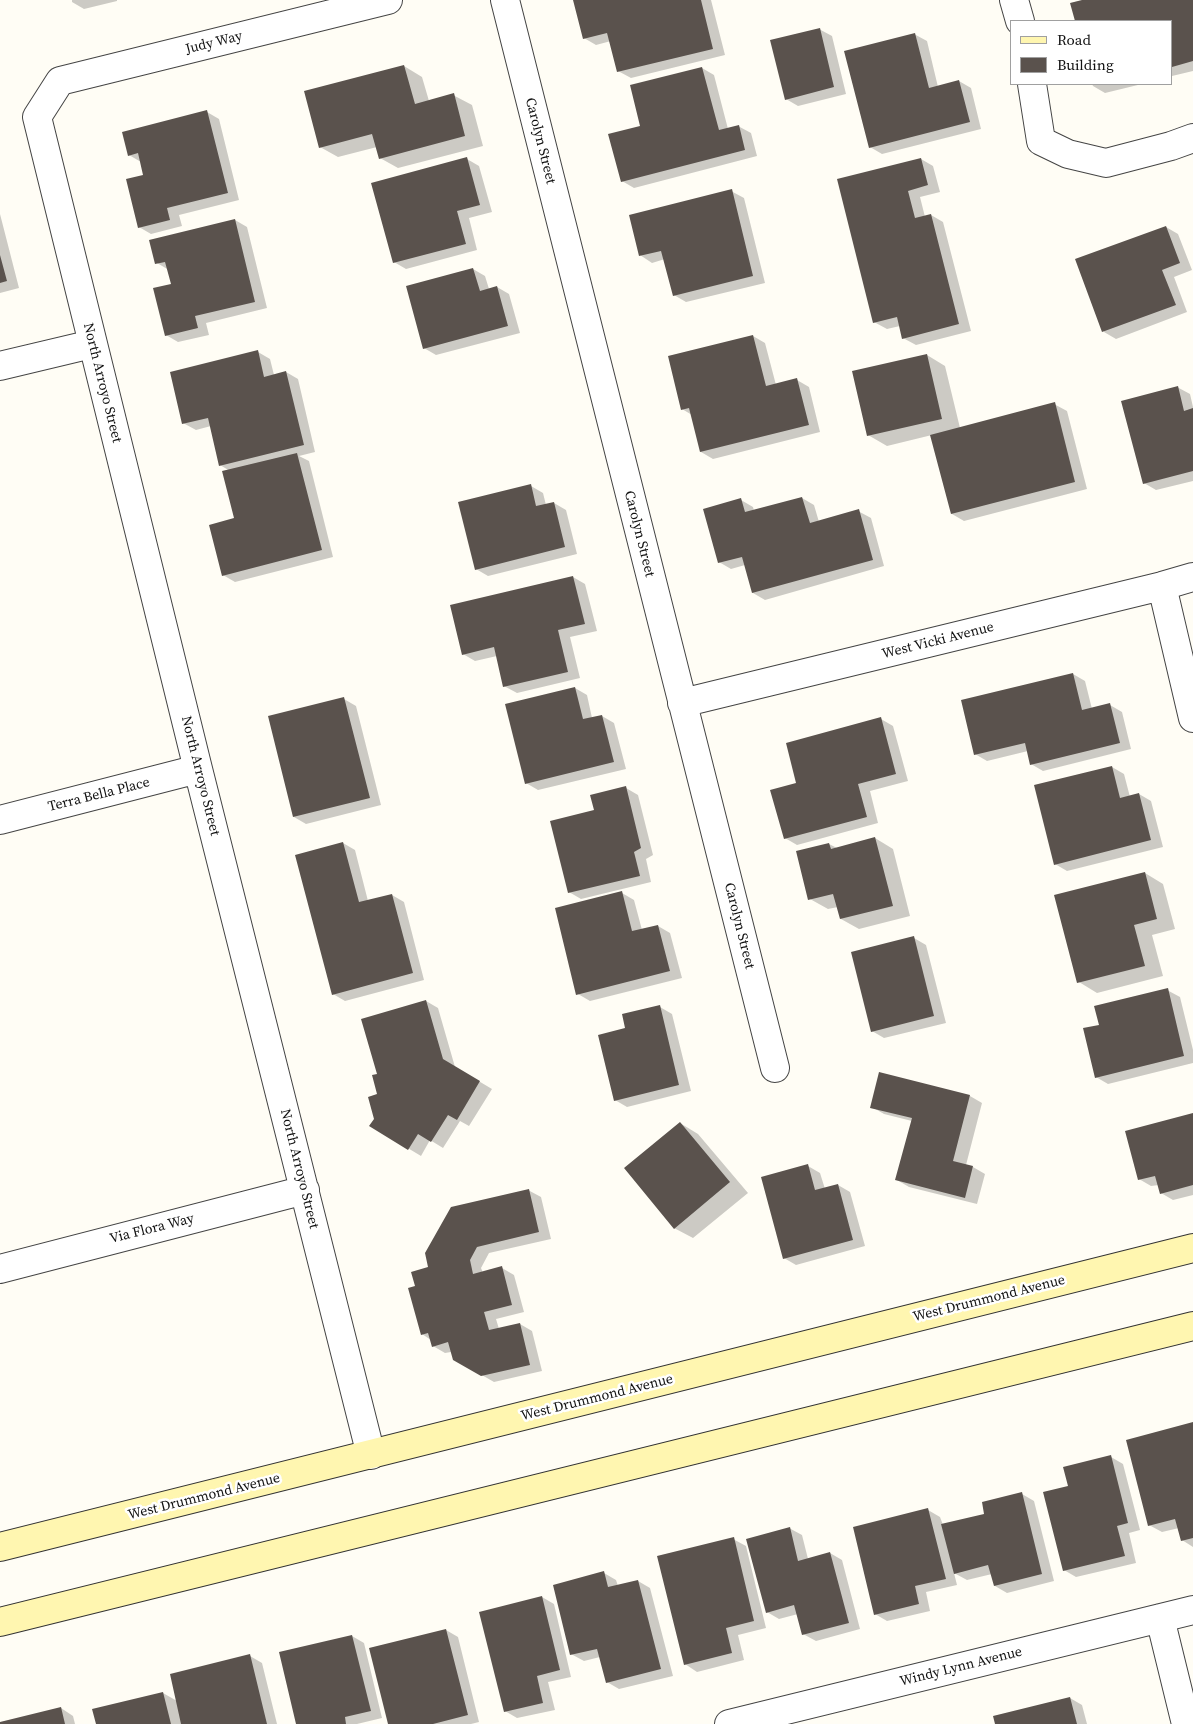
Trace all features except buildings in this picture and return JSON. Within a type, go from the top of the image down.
[{"type":"street","name":"Judy Way","points":[[48,99],[60,81],[388,0]]},
{"type":"street","name":"Carolyn Street","points":[[505,0],[775,1068]]},
{"type":"street","points":[[1014,0],[1020,20]]},
{"type":"street","points":[[1032,85],[1041,141],[1068,154],[1106,163],[1171,146],[1193,138]]},
{"type":"street","name":"North Arroyo Street","points":[[48,99],[37,117],[198,769],[371,1455]]},
{"type":"street","points":[[0,366],[92,344]]},
{"type":"street","name":"West Vicki Avenue","points":[[682,703],[1193,577]]},
{"type":"street","points":[[1162,586],[1193,718]]},
{"type":"street","name":"Terra Bella Place","points":[[0,820],[198,769]]},
{"type":"street","name":"Via Flora Way","points":[[0,1268],[305,1190]]},
{"type":"street","name":"West Drummond Avenue","points":[[0,1547],[1193,1248]]},
{"type":"street","points":[[0,1622],[1193,1326]]},
{"type":"street","name":"Windy Lynn Avenue","points":[[729,1724],[1193,1610]]},
{"type":"street","points":[[1160,1618],[1186,1724]]}]
